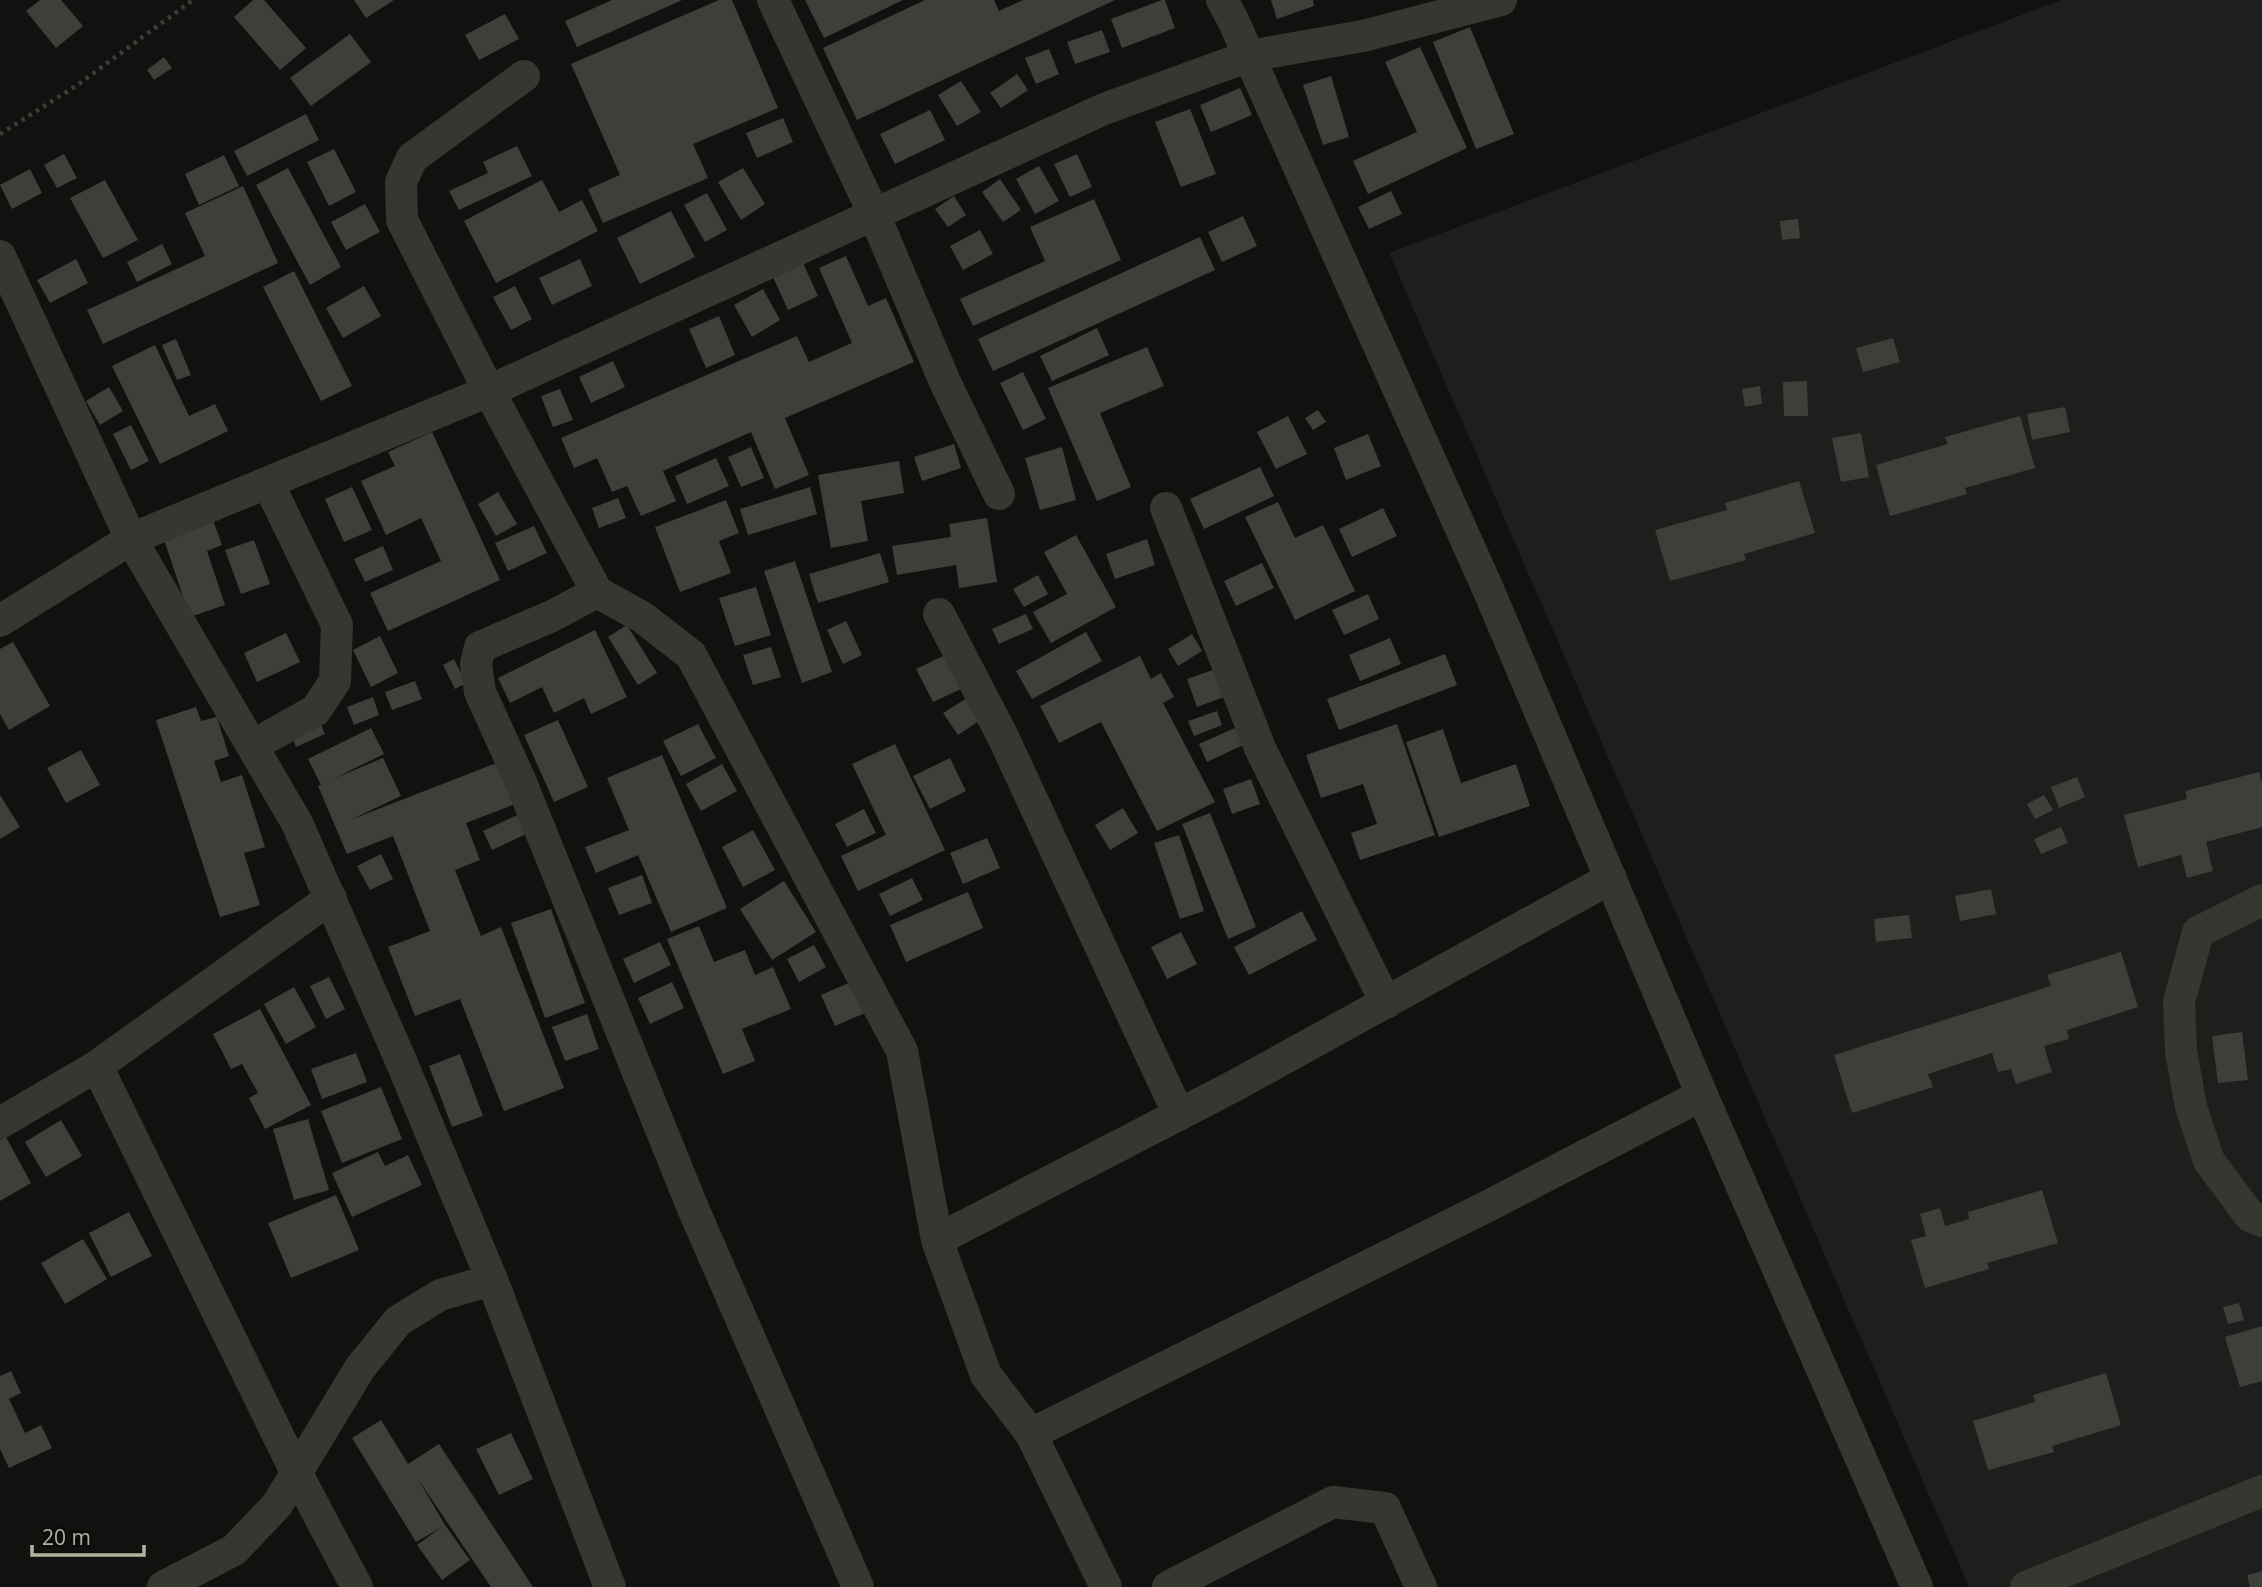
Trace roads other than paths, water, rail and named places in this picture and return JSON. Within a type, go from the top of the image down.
[{"type":"street","points":[[773,0],[874,214],[945,382],[999,494]]},
{"type":"street","points":[[1222,0],[1483,577],[1702,1095],[1917,1587]]},
{"type":"street","points":[[0,621],[131,538],[489,391],[1104,109],[1249,56],[1363,36],[1501,0]]},
{"type":"street","points":[[524,76],[412,158],[401,182],[402,220],[489,391],[597,592],[642,617],[691,655],[902,1051],[937,1240],[986,1375],[1031,1434],[1106,1587]]},
{"type":"street","points":[[0,256],[131,538],[297,823],[492,1280],[610,1587]]},
{"type":"street","points":[[253,746],[316,710],[335,681],[337,625],[268,483]]},
{"type":"street","points":[[1166,508],[1260,748],[1386,1003]]},
{"type":"street","points":[[597,592],[552,616],[480,648],[476,664],[480,692],[520,780],[692,1206],[858,1587]]},
{"type":"street","points":[[939,614],[1002,735],[1179,1115]]},
{"type":"street","points":[[937,1240],[1179,1115],[1611,878]]},
{"type":"street","points":[[0,1123],[97,1066],[331,898]]},
{"type":"street","points":[[2262,900],[2198,932],[2179,1002],[2181,1051],[2191,1107],[2209,1161],[2250,1216],[2262,1221]]},
{"type":"street","points":[[97,1066],[296,1472],[357,1587]]},
{"type":"street","points":[[1031,1434],[1488,1206],[1702,1095]]},
{"type":"street","points":[[163,1587],[234,1550],[276,1506],[360,1368],[398,1321],[440,1295],[492,1280]]},
{"type":"street","points":[[2026,1587],[2262,1492]]},
{"type":"street","points":[[1168,1587],[1333,1502],[1385,1508],[1421,1587]]}]
